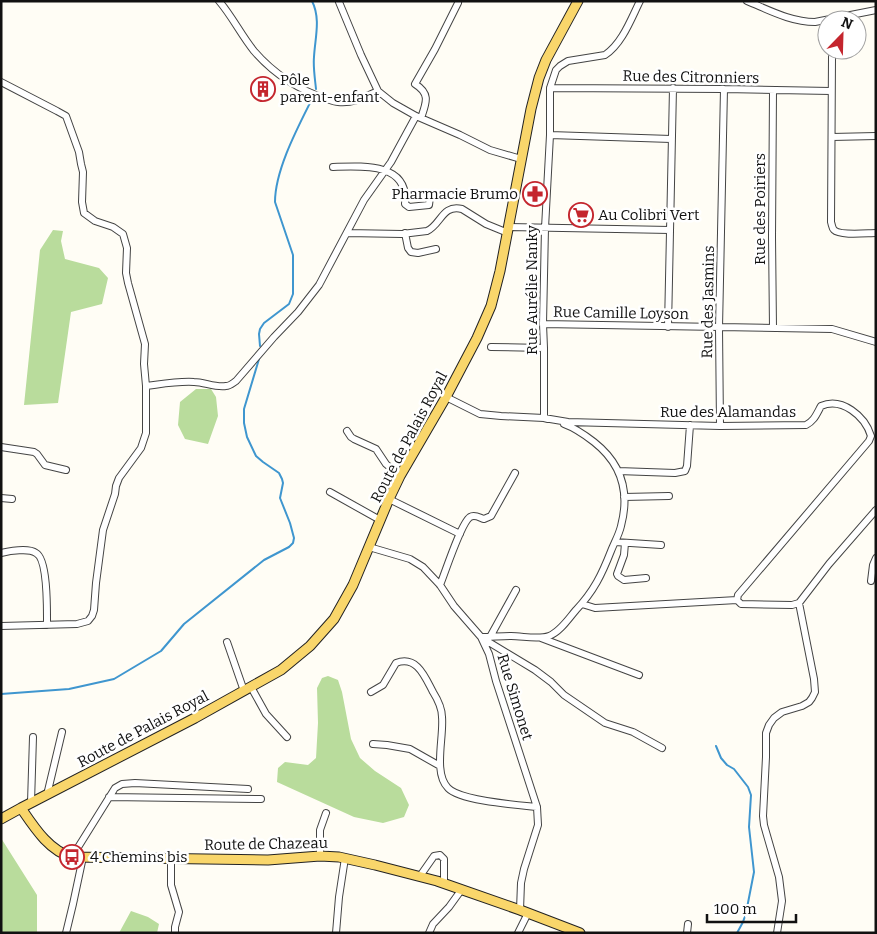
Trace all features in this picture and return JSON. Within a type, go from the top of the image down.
[{"type":"main road","name":"Route de Palais Royal","points":[[1,820],[195,718],[281,670],[310,646],[334,619],[353,585],[389,499],[446,397],[492,306],[531,109],[539,78],[546,60],[578,1]]},
{"type":"main road","name":"Route de Chazeau","points":[[21,808],[53,848],[72,857],[268,860],[320,856],[345,858],[420,876],[462,889],[576,932]]},
{"type":"street","points":[[219,1],[256,52],[292,84],[310,94],[337,102],[356,101],[378,91]]},
{"type":"street","name":"Rue Aurélie Nanky","points":[[544,418],[543,324],[550,88],[556,70],[568,61],[605,55],[610,52],[618,42],[640,1]]},
{"type":"street","points":[[747,1],[793,19],[808,22],[876,10]]},
{"type":"street","points":[[339,2],[360,55],[378,91],[393,103],[418,117],[490,150],[521,159]]},
{"type":"street","points":[[146,386],[190,381],[215,386],[226,386],[236,381],[298,312],[319,285],[364,200],[386,170],[426,103],[425,92],[415,84],[458,3]]},
{"type":"street","points":[[832,60],[831,222],[834,230],[840,233],[876,233]]},
{"type":"street","points":[[1,82],[66,116],[79,152],[83,172],[82,202],[84,213],[95,221],[118,231],[125,237],[127,248],[126,273],[145,344],[144,371],[146,386],[146,433],[141,448],[119,478],[103,530],[92,616],[83,623],[1,626]]},
{"type":"street","name":"Rue des Citronniers","points":[[550,88],[831,91]]},
{"type":"street","points":[[668,327],[673,88]]},
{"type":"street","name":"Rue des Jasmins","points":[[720,426],[719,328],[724,89]]},
{"type":"street","name":"Rue des Poiriers","points":[[773,91],[773,328]]},
{"type":"street","points":[[550,135],[672,139]]},
{"type":"street","points":[[832,137],[876,136]]},
{"type":"street","points":[[333,167],[358,166],[386,170],[398,177],[402,183],[405,193],[405,204],[409,207],[429,205],[430,197]]},
{"type":"street","points":[[347,233],[405,234],[426,232],[430,230],[444,213],[453,208],[462,209],[496,229],[670,230]]},
{"type":"street","points":[[405,234],[408,248],[411,252],[418,253],[436,249]]},
{"type":"street","name":"Rue Camille Loyson","points":[[543,324],[832,329],[876,342]]},
{"type":"street","points":[[490,347],[544,348]]},
{"type":"street","name":"Rue des Alamandas","points":[[446,397],[480,414],[544,418],[575,423],[720,426],[806,425],[816,417],[821,406],[826,404],[844,406],[860,416],[874,438],[869,441],[738,598]]},
{"type":"street","points":[[481,637],[540,637],[550,636],[558,630],[595,587],[621,527],[624,490],[614,463],[602,449],[570,426],[544,418]]},
{"type":"street","points":[[618,472],[675,473],[685,470],[687,466],[690,425]]},
{"type":"street","points":[[347,431],[354,439],[376,449],[388,466],[402,474]]},
{"type":"street","points":[[1,447],[34,452],[45,465],[66,470]]},
{"type":"street","points":[[440,585],[466,521],[469,517],[476,516],[484,519],[491,516],[515,473]]},
{"type":"street","points":[[330,492],[380,520]]},
{"type":"street","points":[[624,497],[669,496]]},
{"type":"street","points":[[1,498],[12,499]]},
{"type":"street","points":[[389,499],[460,534]]},
{"type":"street","points":[[582,604],[595,608],[738,598],[741,604],[792,605],[800,603],[829,564],[876,510]]},
{"type":"street","points":[[615,542],[660,545]]},
{"type":"street","points":[[625,543],[624,555],[617,574],[618,576],[624,580],[646,578]]},
{"type":"street","name":"Rue Simonet","points":[[369,547],[410,559],[424,567],[481,637],[489,654],[537,807],[538,825],[521,883],[524,911]]},
{"type":"street","points":[[1,553],[26,551],[35,552],[39,555],[42,560],[46,586],[47,625]]},
{"type":"street","points":[[871,581],[876,558]]},
{"type":"street","points":[[490,637],[516,590]]},
{"type":"street","points":[[777,933],[782,901],[779,877],[763,816],[766,733],[774,718],[782,712],[809,702],[814,692],[814,679],[800,603]]},
{"type":"street","points":[[481,637],[535,670],[564,695],[605,723],[633,732],[662,748]]},
{"type":"street","points":[[540,637],[639,675]]},
{"type":"street","points":[[227,642],[248,689],[266,714],[287,737]]},
{"type":"street","points":[[371,692],[383,685],[396,663],[408,661],[417,666],[425,676],[438,702],[442,717],[440,766],[441,778],[446,787],[462,795],[487,801],[537,807]]},
{"type":"street","points":[[47,795],[62,732]]},
{"type":"street","points":[[31,803],[33,737]]},
{"type":"street","points":[[373,744],[410,749],[440,766]]},
{"type":"street","points":[[72,857],[115,788],[122,784],[135,783],[248,789]]},
{"type":"street","points":[[109,797],[261,799]]},
{"type":"street","points":[[320,856],[320,830],[326,812]]},
{"type":"street","points":[[420,876],[434,856],[440,855],[444,859],[444,884]]},
{"type":"street","points":[[66,933],[83,857]]},
{"type":"street","points":[[338,932],[339,897],[345,858]]},
{"type":"street","points":[[172,859],[171,886],[179,912],[175,933]]},
{"type":"street","points":[[429,933],[433,924],[462,889]]},
{"type":"street","points":[[518,933],[524,911]]},
{"type":"street","points":[[687,933],[688,924]]},
{"type":"green space","points":[[53,230],[63,231],[61,241],[65,259],[99,268],[108,278],[102,304],[71,312],[58,403],[24,405],[40,250]]},
{"type":"green space","points":[[196,389],[211,389],[216,397],[218,416],[208,444],[185,439],[178,425],[180,402]]},
{"type":"green space","points":[[328,676],[338,680],[351,739],[360,758],[375,771],[401,788],[409,805],[404,817],[383,823],[354,817],[277,782],[278,768],[285,762],[308,765],[316,758],[317,688],[322,678]]},
{"type":"green space","points":[[1,838],[37,895],[37,933],[1,933]]},
{"type":"green space","points":[[131,911],[148,917],[159,924],[157,933],[119,933]]},
{"type":"waterway","points":[[312,1],[317,22],[314,61],[316,89]]},
{"type":"waterway","points":[[260,346],[260,329],[264,323],[289,304],[293,294],[293,255],[275,202],[276,190],[288,149],[312,99]]},
{"type":"waterway","points":[[1,694],[69,689],[114,679],[161,651],[184,624],[264,560],[293,543],[294,538],[290,523],[280,498],[282,479],[279,473],[256,456],[247,437],[244,423],[244,409],[259,359]]},
{"type":"waterway","points":[[716,746],[721,758],[734,769],[748,787],[751,795],[749,827],[754,872],[746,913],[737,933]]},
{"type":"place","name":"Pôle parent-enfant","points":[[263,89]]},
{"type":"place","name":"Pharmacie Brumo","points":[[535,194]]},
{"type":"place","name":"Au Colibri Vert","points":[[581,215]]},
{"type":"place","name":"4 Chemins bis","points":[[72,857]]}]
